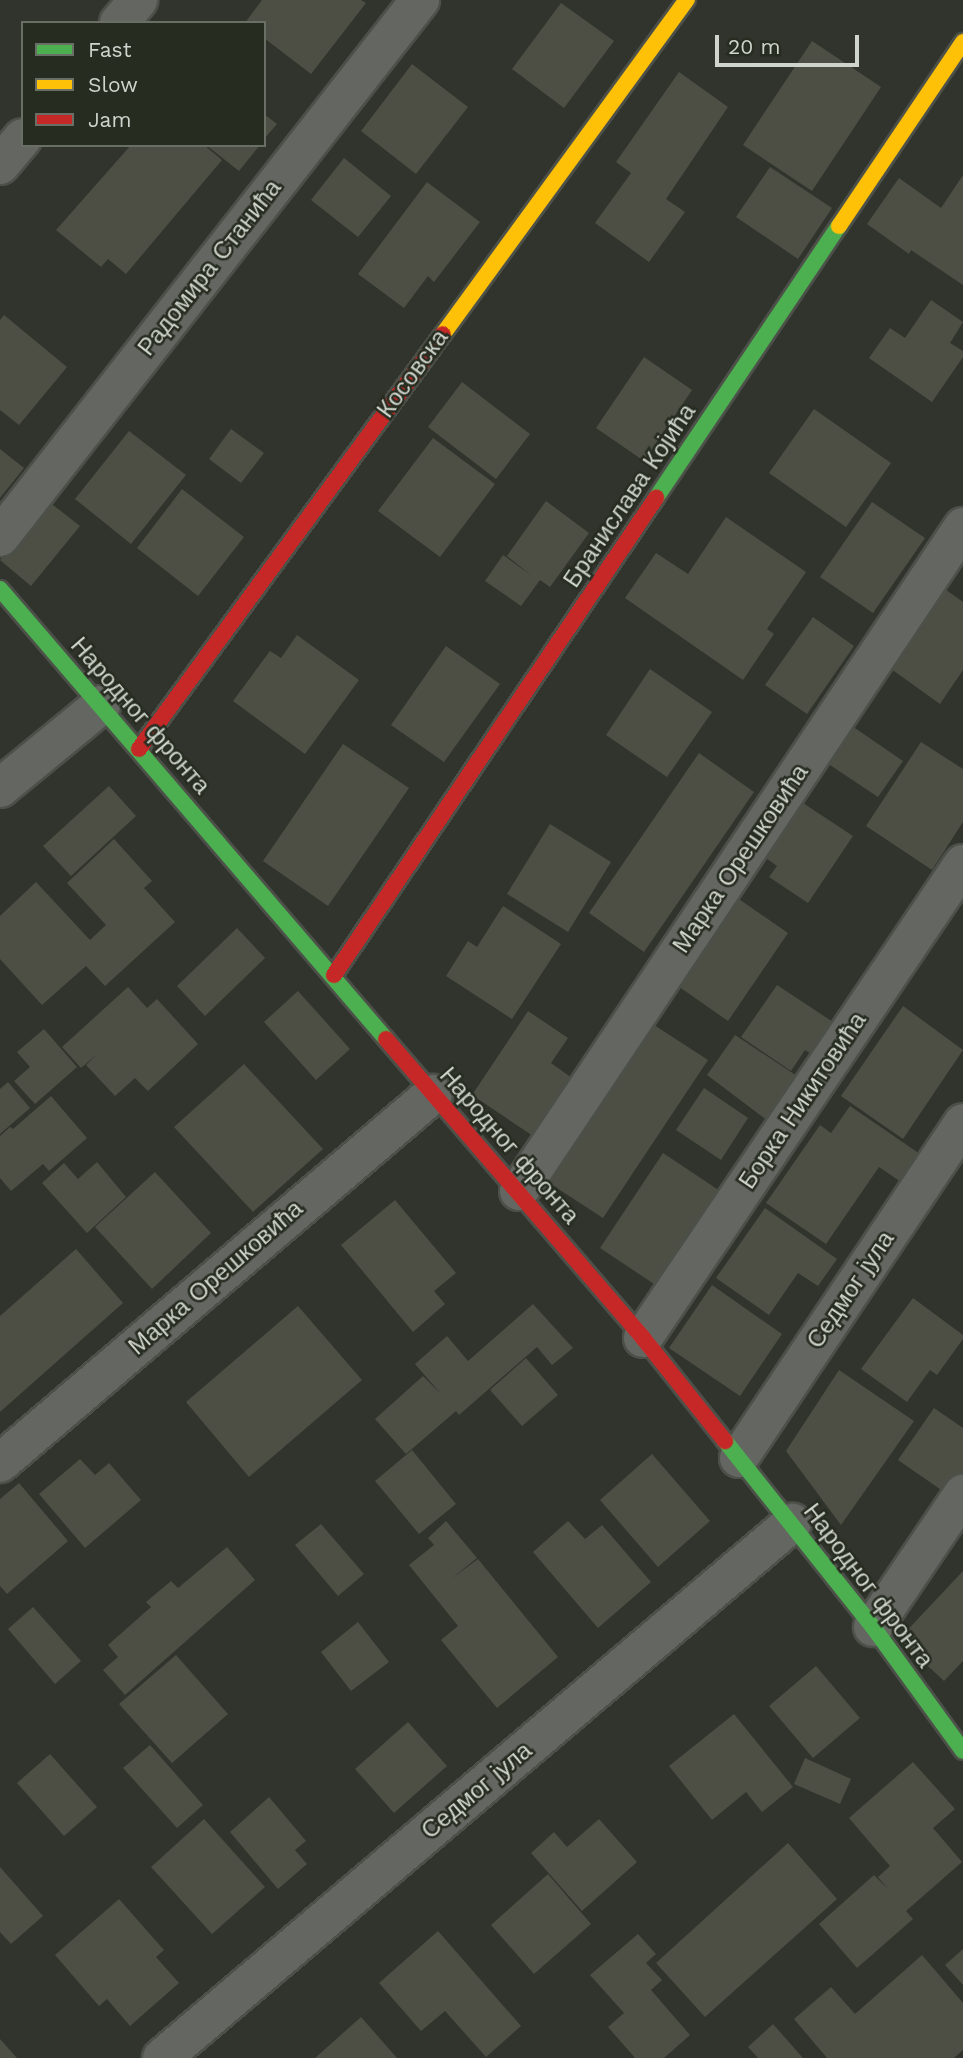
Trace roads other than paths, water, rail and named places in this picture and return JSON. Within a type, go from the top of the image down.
[{"type":"street","points":[[121,21],[138,0]]},
{"type":"street","name":"Радомира Станића","points":[[0,537],[420,0]]},
{"type":"street","name":"Косовска","points":[[139,749],[687,0]]},
{"type":"street","name":"Бранислава Којића","points":[[334,975],[963,41]]},
{"type":"street","points":[[0,165],[21,140]]},
{"type":"street","name":"Марка Орешковића","points":[[519,1191],[963,527]]},
{"type":"street","name":"Народног фронта","points":[[0,589],[643,1338],[873,1627],[963,1751]]},
{"type":"street","points":[[0,788],[101,705]]},
{"type":"street","name":"Борка Никитовића","points":[[643,1338],[963,864]]},
{"type":"street","name":"Марка Орешковића","points":[[0,1463],[433,1094]]},
{"type":"street","name":"Седмог јула","points":[[738,1458],[963,1123]]},
{"type":"street","points":[[873,1627],[963,1494]]},
{"type":"street","name":"Седмог јула","points":[[162,2058],[792,1523]]}]
